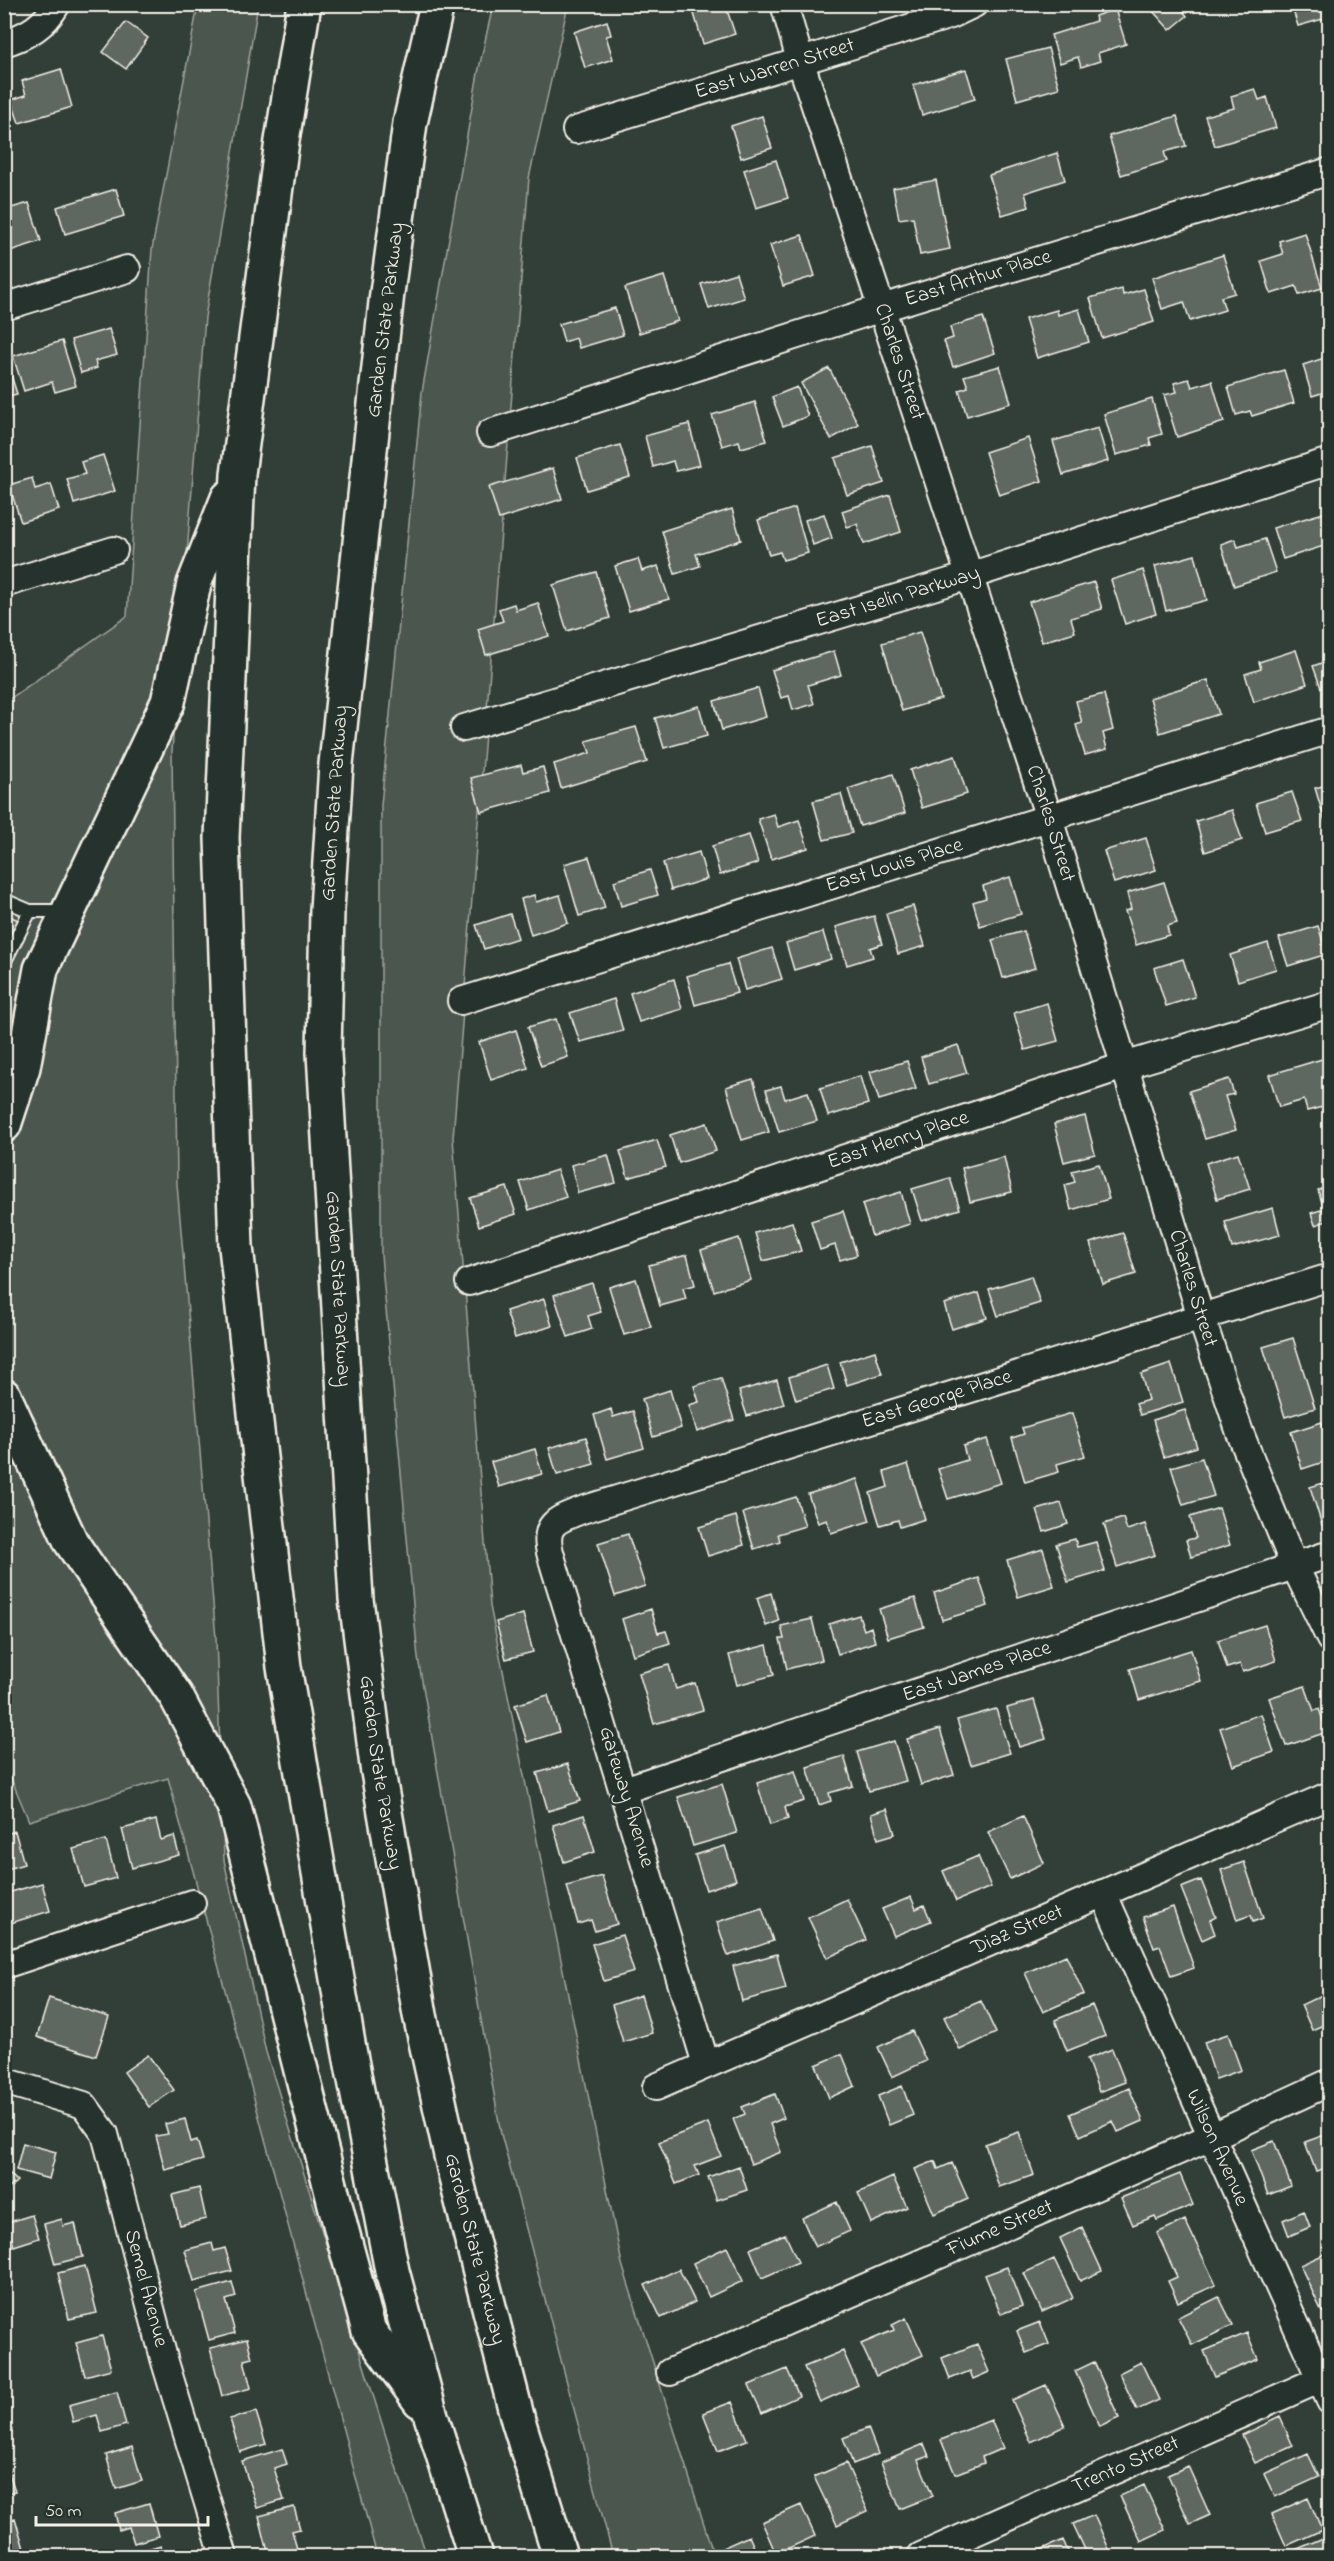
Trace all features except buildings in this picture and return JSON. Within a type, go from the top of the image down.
[{"type":"highway","points":[[304,4],[282,141],[238,474],[222,838],[236,1247],[284,1667],[351,2060],[392,2271],[430,2416],[475,2556]]},
{"type":"highway","name":"Garden State Parkway","points":[[437,4],[408,134],[387,293],[336,764],[327,910],[324,1053],[356,1599],[379,1776],[420,2014],[456,2178],[515,2410],[560,2556]]},
{"type":"highway","points":[[6,1115],[41,969],[168,702],[194,584],[238,474]]},
{"type":"highway","points":[[4,1396],[72,1542],[176,1696],[234,1806],[369,2331],[430,2416]]},
{"type":"street","points":[[4,43],[32,33],[47,20],[57,4]]},
{"type":"street","name":"Charles Street","points":[[784,4],[800,60],[1049,818],[1201,1317],[1240,1432],[1294,1565],[1329,1639]]},
{"type":"street","name":"East Warren Street","points":[[576,130],[951,15],[974,4]]},
{"type":"street","name":"East Arthur Place","points":[[490,433],[882,308],[1329,171]]},
{"type":"street","points":[[4,307],[127,269]]},
{"type":"street","name":"East Iselin Parkway","points":[[464,728],[969,576],[1329,461]]},
{"type":"street","points":[[4,584],[114,550]]},
{"type":"street","name":"East Louis Place","points":[[461,1001],[1329,730]]},
{"type":"street","name":"East Henry Place","points":[[469,1282],[1124,1066],[1329,1004]]},
{"type":"street","name":"East George Place","points":[[548,1530],[561,1517],[582,1510],[1329,1278]]},
{"type":"street","name":"Gateway Avenue","points":[[548,1530],[546,1540],[706,2064]]},
{"type":"street","name":"East James Place","points":[[624,1790],[1329,1554]]},
{"type":"street","name":"Diaz Street","points":[[656,2087],[1329,1795]]},
{"type":"street","name":"Wilson Avenue","points":[[1103,1893],[1326,2385]]},
{"type":"street","points":[[4,1965],[192,1903]]},
{"type":"street","name":"Semel Avenue","points":[[4,2081],[84,2104],[105,2134],[165,2362],[224,2556]]},
{"type":"street","name":"Fiume Street","points":[[670,2372],[1213,2136],[1329,2082]]},
{"type":"street","name":"Trento Street","points":[[921,2556],[1326,2385]]},
{"type":"lane","points":[[4,900],[30,911],[68,911]]},
{"type":"lane","points":[[4,963],[30,911]]},
{"type":"shaded area","points":[[198,5],[258,5],[205,317],[172,751],[177,1184],[216,1638],[224,1860],[266,2052],[389,2446],[427,2556],[377,2556],[168,1778],[29,1821],[5,1764],[4,703],[127,616],[152,249]]},
{"type":"shaded area","points":[[493,5],[568,5],[529,178],[453,1138],[490,1606],[622,2264],[714,2556],[613,2556],[501,2134],[418,1658],[381,1255],[381,805],[422,392],[478,73]]}]
